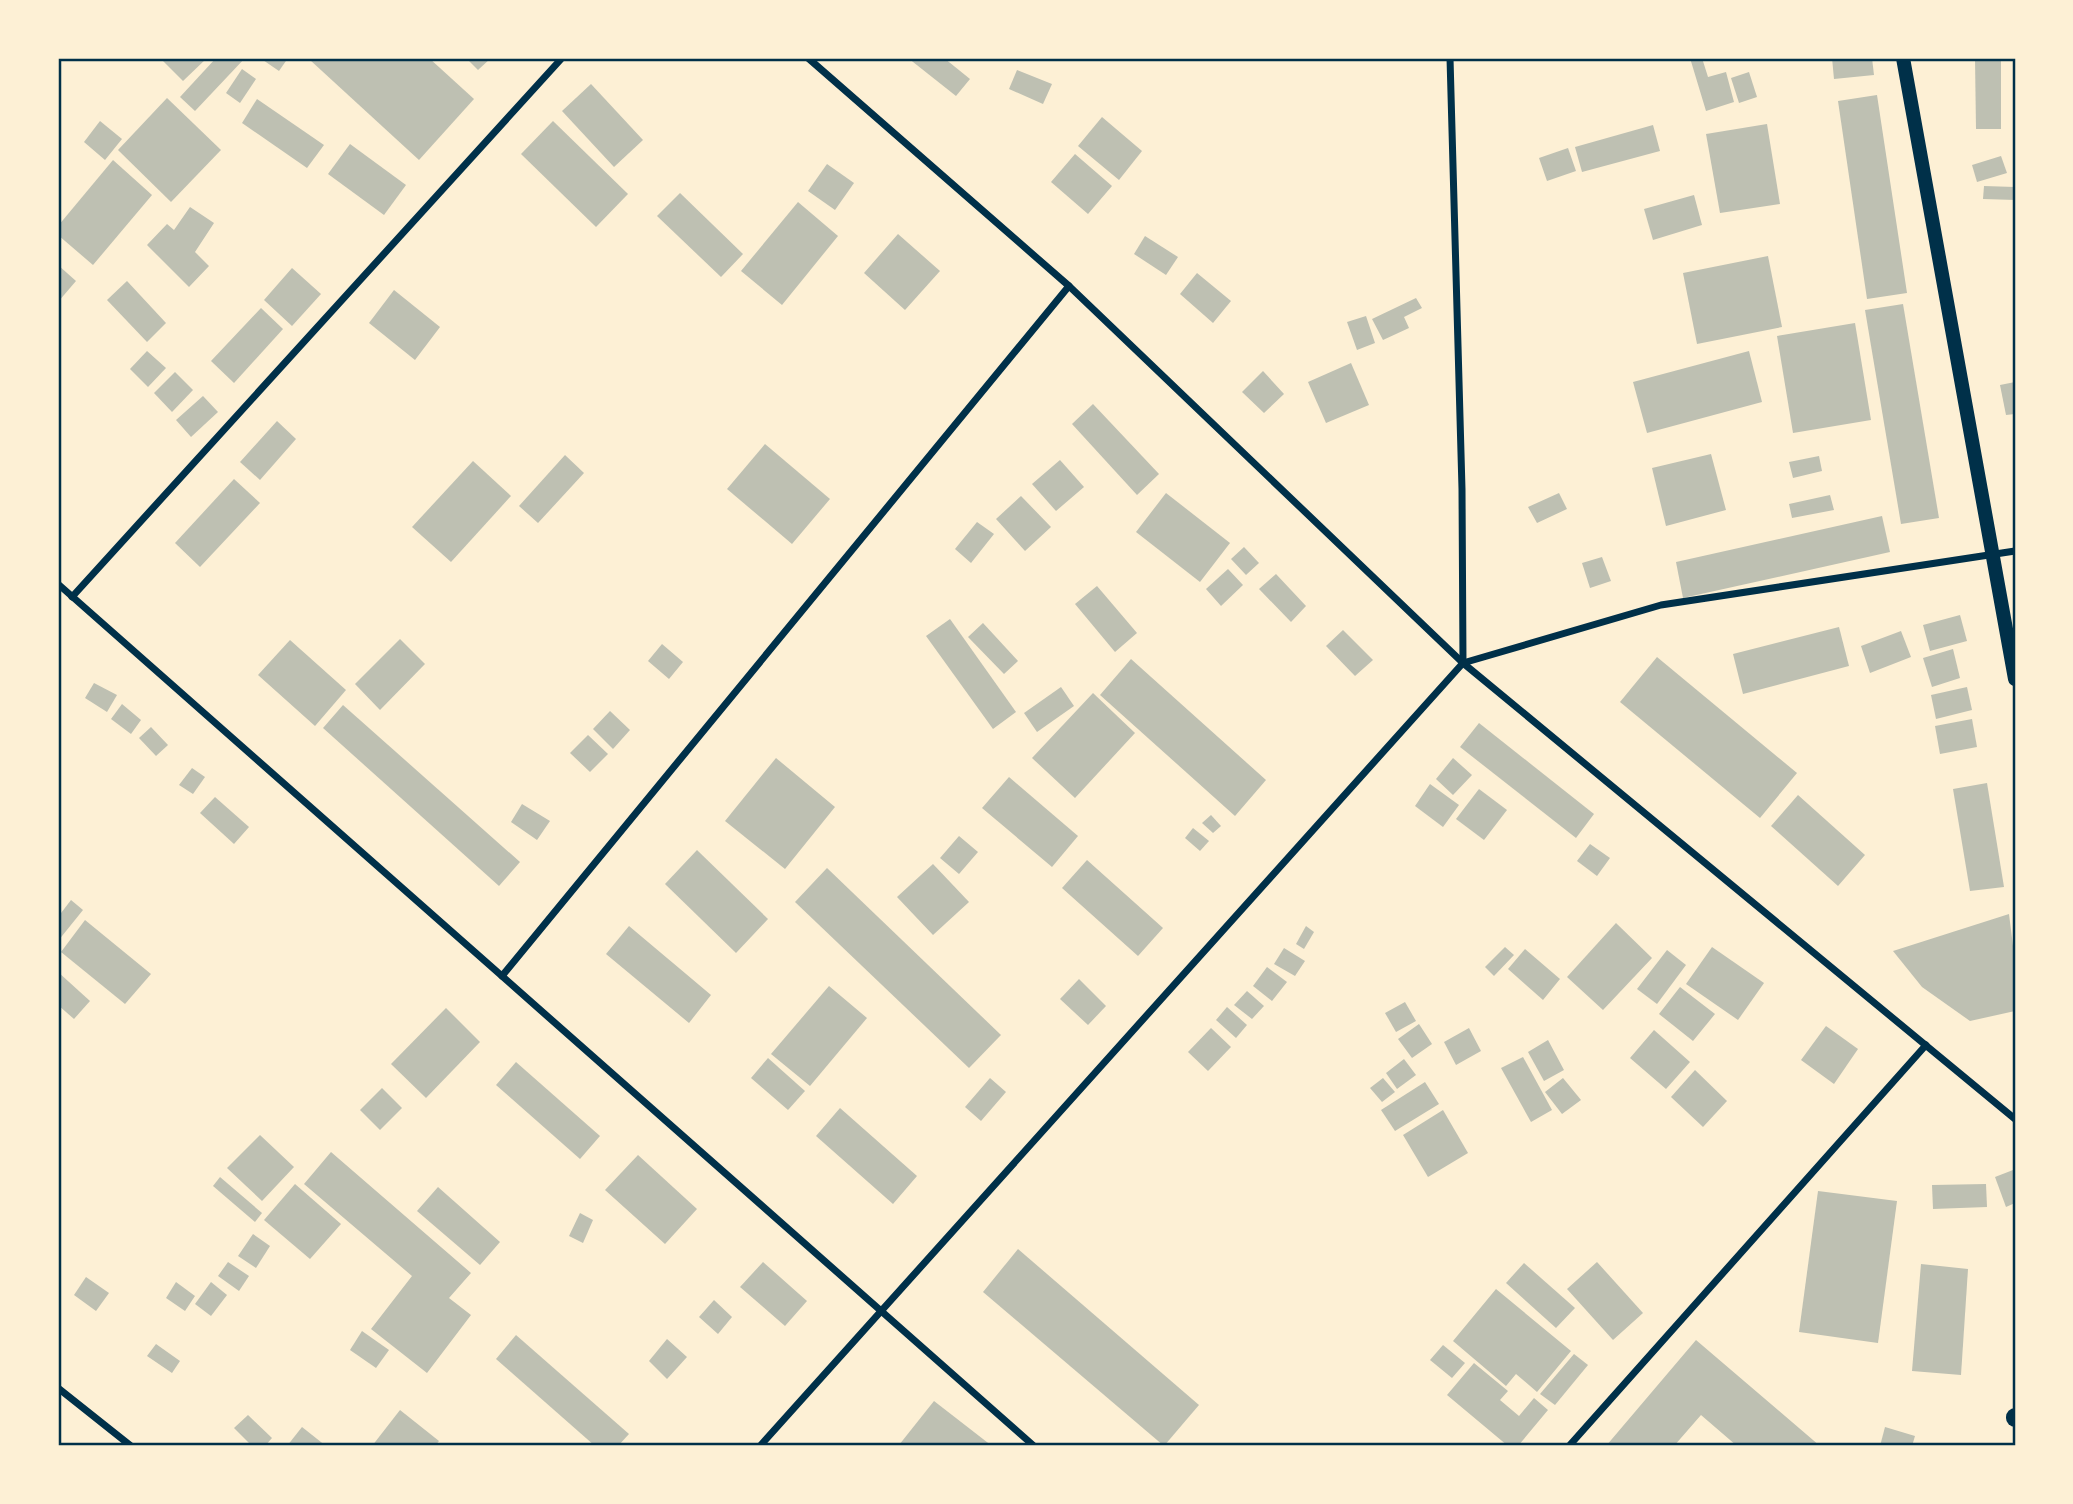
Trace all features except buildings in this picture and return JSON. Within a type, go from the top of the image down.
[{"type":"main road","points":[[1903,58],[1995,554],[2015,679]]},
{"type":"street","points":[[72,597],[562,58]]},
{"type":"street","points":[[808,58],[1069,286],[1463,663],[2015,1119]]},
{"type":"street","points":[[1450,58],[1462,489],[1463,663]]},
{"type":"street","points":[[502,976],[1069,286]]},
{"type":"street","points":[[760,1446],[1463,663],[1661,605],[2015,551]]},
{"type":"street","points":[[58,584],[1034,1446]]},
{"type":"street","points":[[1569,1446],[1926,1045]]},
{"type":"street","points":[[58,1388],[131,1446]]}]
